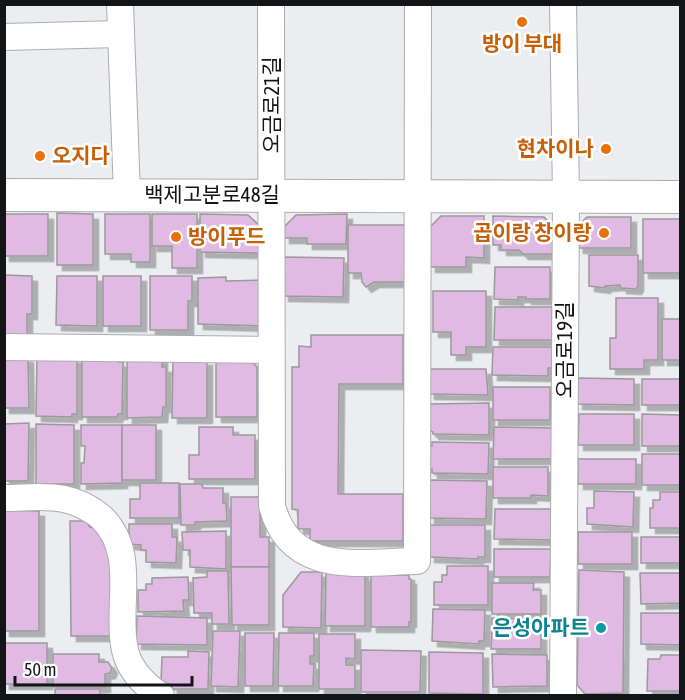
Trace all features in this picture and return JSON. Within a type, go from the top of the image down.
[{"type":"street","points":[[120,4],[127,195]]},
{"type":"street","name":"오금로21길","points":[[271,4],[271,490],[274,512],[281,529],[296,547],[322,560],[417,561],[419,196]]},
{"type":"street","points":[[418,4],[419,196]]},
{"type":"street","name":"오금로19길","points":[[563,4],[566,197],[563,696]]},
{"type":"street","points":[[4,37],[120,34]]},
{"type":"street","name":"백제고분로48길","points":[[4,195],[681,197]]},
{"type":"street","points":[[4,347],[271,350]]},
{"type":"street","points":[[4,498],[64,499],[93,510],[105,521],[117,540],[122,556],[124,646],[136,673],[161,696]]},
{"type":"building","points":[[57,213],[93,214],[93,265],[57,265]]},
{"type":"building","points":[[4,214],[48,214],[48,256],[4,256]]},
{"type":"building","points":[[105,214],[150,214],[150,262],[131,262],[131,254],[105,254]]},
{"type":"building","points":[[152,214],[197,214],[197,268],[172,268],[172,246],[152,246]]},
{"type":"building","points":[[200,214],[248,215],[261,227],[261,253],[200,252]]},
{"type":"building","points":[[347,214],[346,244],[307,244],[307,238],[284,238],[284,227],[296,215]]},
{"type":"building","points":[[441,216],[484,216],[484,258],[466,257],[466,267],[430,267],[430,227]]},
{"type":"building","points":[[493,216],[544,217],[554,227],[554,254],[523,254],[519,250],[501,250],[501,245],[493,245]]},
{"type":"building","points":[[587,217],[631,217],[631,248],[578,248],[577,227]]},
{"type":"building","points":[[643,219],[680,219],[680,273],[643,273]]},
{"type":"building","points":[[348,225],[405,225],[405,282],[374,282],[366,287],[362,282],[361,273],[348,273]]},
{"type":"building","points":[[589,255],[638,255],[638,286],[636,289],[621,288],[620,285],[605,286],[605,288],[589,286]]},
{"type":"building","points":[[284,257],[344,258],[343,297],[283,296]]},
{"type":"building","points":[[495,267],[550,267],[550,299],[518,297],[518,300],[494,299]]},
{"type":"building","points":[[4,275],[32,276],[32,314],[27,314],[27,335],[4,335]]},
{"type":"building","points":[[57,276],[97,276],[97,326],[56,325]]},
{"type":"building","points":[[103,276],[141,276],[141,326],[103,326]]},
{"type":"building","points":[[150,276],[192,276],[192,301],[188,301],[188,330],[150,330]]},
{"type":"building","points":[[226,277],[226,281],[261,280],[261,326],[198,324],[198,278]]},
{"type":"building","points":[[433,291],[486,291],[486,347],[466,347],[466,355],[451,355],[451,332],[433,332]]},
{"type":"building","points":[[616,298],[658,298],[658,360],[644,360],[644,369],[610,369],[610,338],[616,338]]},
{"type":"building","points":[[495,307],[552,307],[552,340],[494,340]]},
{"type":"building","points":[[662,319],[680,319],[680,360],[662,360]]},
{"type":"building","points":[[311,335],[403,335],[403,384],[339,384],[338,494],[403,494],[403,541],[310,541],[310,529],[298,529],[298,510],[292,509],[292,367],[299,367],[299,346],[311,347]]},
{"type":"building","points":[[493,347],[553,347],[553,368],[548,368],[548,376],[492,375]]},
{"type":"building","points":[[37,356],[77,358],[77,414],[72,414],[72,417],[36,416]]},
{"type":"building","points":[[82,356],[118,356],[118,362],[123,362],[122,414],[118,414],[117,417],[82,417]]},
{"type":"building","points":[[162,356],[162,367],[166,367],[166,407],[163,407],[162,417],[127,418],[127,357]]},
{"type":"building","points":[[4,357],[28,357],[29,408],[4,408]]},
{"type":"building","points":[[248,358],[257,367],[257,417],[216,417],[216,359]]},
{"type":"building","points":[[173,360],[207,360],[207,418],[172,418]]},
{"type":"building","points":[[429,369],[486,369],[488,395],[429,394]]},
{"type":"building","points":[[578,378],[634,379],[634,405],[577,404]]},
{"type":"building","points":[[642,379],[680,379],[680,405],[642,405]]},
{"type":"building","points":[[493,387],[550,387],[550,420],[493,420]]},
{"type":"building","points":[[489,403],[489,435],[433,434],[430,431],[430,404]]},
{"type":"building","points":[[579,414],[634,414],[634,445],[578,445]]},
{"type":"building","points":[[642,414],[680,415],[680,446],[642,446]]},
{"type":"building","points":[[29,423],[28,481],[4,481],[4,424]]},
{"type":"building","points":[[36,424],[74,425],[74,484],[36,484]]},
{"type":"building","points":[[81,425],[122,425],[122,483],[81,484],[81,463],[84,463],[85,446],[81,446]]},
{"type":"building","points":[[122,425],[156,425],[156,480],[122,480]]},
{"type":"building","points":[[199,427],[233,427],[233,435],[255,435],[255,479],[189,479],[189,455],[199,455]]},
{"type":"building","points":[[494,427],[552,428],[552,459],[493,459]]},
{"type":"building","points":[[432,442],[489,443],[488,474],[432,473],[432,469],[429,469]]},
{"type":"building","points":[[642,454],[680,454],[680,485],[642,485]]},
{"type":"building","points":[[578,459],[636,459],[636,484],[578,484]]},
{"type":"building","points":[[493,467],[548,467],[548,496],[493,498]]},
{"type":"building","points":[[429,480],[487,481],[486,519],[429,518]]},
{"type":"building","points":[[140,483],[179,483],[179,518],[130,518],[130,499],[140,499]]},
{"type":"building","points":[[180,484],[202,484],[203,488],[223,488],[223,503],[226,503],[227,521],[181,525]]},
{"type":"building","points":[[594,491],[634,492],[633,527],[587,524],[587,508],[594,508]]},
{"type":"building","points":[[660,492],[680,492],[680,528],[650,528],[650,508],[653,508],[653,500],[660,500]]},
{"type":"building","points":[[231,497],[260,497],[260,537],[269,537],[269,567],[231,567]]},
{"type":"building","points":[[495,509],[551,509],[551,540],[494,539]]},
{"type":"building","points":[[4,511],[39,511],[39,631],[4,631]]},
{"type":"building","points":[[70,521],[86,521],[90,527],[95,528],[110,552],[111,636],[71,636]]},
{"type":"building","points":[[129,524],[172,524],[172,537],[177,537],[176,563],[146,562],[146,550],[141,550],[141,545],[129,544]]},
{"type":"building","points":[[429,525],[485,525],[485,557],[478,557],[478,559],[429,557]]},
{"type":"building","points":[[226,531],[226,569],[190,567],[190,550],[183,550],[182,532]]},
{"type":"building","points":[[578,532],[632,532],[632,564],[578,564]]},
{"type":"building","points":[[641,537],[680,537],[680,563],[641,563]]},
{"type":"building","points":[[494,549],[551,549],[550,577],[494,577]]},
{"type":"building","points":[[447,566],[488,566],[488,605],[434,605],[434,582],[442,582],[442,575],[447,575]]},
{"type":"building","points":[[231,567],[269,567],[269,625],[232,625]]},
{"type":"building","name":"은성아파트","points":[[579,570],[624,572],[623,693],[585,694],[577,685]]},
{"type":"building","points":[[207,571],[228,571],[229,624],[212,624],[212,613],[194,613],[193,578],[207,577]]},
{"type":"building","points":[[301,572],[322,572],[321,628],[283,627],[283,595]]},
{"type":"building","points":[[326,572],[363,572],[365,576],[365,626],[325,626]]},
{"type":"building","points":[[640,573],[680,573],[680,603],[641,604]]},
{"type":"building","points":[[371,575],[409,575],[411,579],[411,622],[409,622],[409,627],[371,627]]},
{"type":"building","points":[[188,577],[189,600],[183,600],[184,611],[138,612],[138,590],[146,590],[146,584],[152,584],[152,578]]},
{"type":"building","points":[[492,583],[534,583],[533,590],[541,590],[541,614],[492,614]]},
{"type":"building","points":[[433,609],[485,610],[484,641],[479,641],[479,644],[432,641]]},
{"type":"building","points":[[641,613],[680,613],[680,645],[641,644]]},
{"type":"building","points":[[137,616],[207,618],[207,645],[136,644]]},
{"type":"building","points":[[492,618],[533,619],[533,626],[541,626],[541,649],[491,649]]},
{"type":"building","points":[[213,631],[240,631],[238,687],[211,686]]},
{"type":"building","points":[[245,633],[274,633],[273,686],[245,686]]},
{"type":"building","points":[[279,633],[314,633],[314,656],[310,656],[310,664],[314,664],[313,686],[278,686]]},
{"type":"building","points":[[319,634],[355,634],[355,659],[346,658],[346,665],[355,665],[355,689],[319,689]]},
{"type":"building","points":[[4,643],[47,643],[47,684],[4,684]]},
{"type":"building","points":[[361,650],[421,651],[420,692],[361,692]]},
{"type":"building","points":[[188,651],[209,652],[208,689],[172,689],[172,685],[161,682],[162,657],[188,657]]},
{"type":"building","points":[[429,652],[483,653],[483,694],[429,693]]},
{"type":"building","points":[[53,654],[99,654],[99,662],[108,662],[112,668],[110,673],[105,674],[105,687],[53,687]]},
{"type":"building","points":[[492,654],[547,655],[547,686],[493,687]]},
{"type":"building","points":[[661,655],[680,655],[680,691],[647,691],[648,659],[660,659]]},
{"type":"building","points":[[55,689],[100,689],[100,696],[55,696]]},
{"type":"place","name":"방이 부대","points":[[522,22]]},
{"type":"place","name":"현차이나","points":[[606,149]]},
{"type":"place","name":"오지다","points":[[40,156]]},
{"type":"place","name":"곱이랑 창이랑","points":[[604,233]]},
{"type":"place","name":"방이푸드","points":[[176,237]]},
{"type":"place","name":"은성아파트","points":[[601,628]]}]
